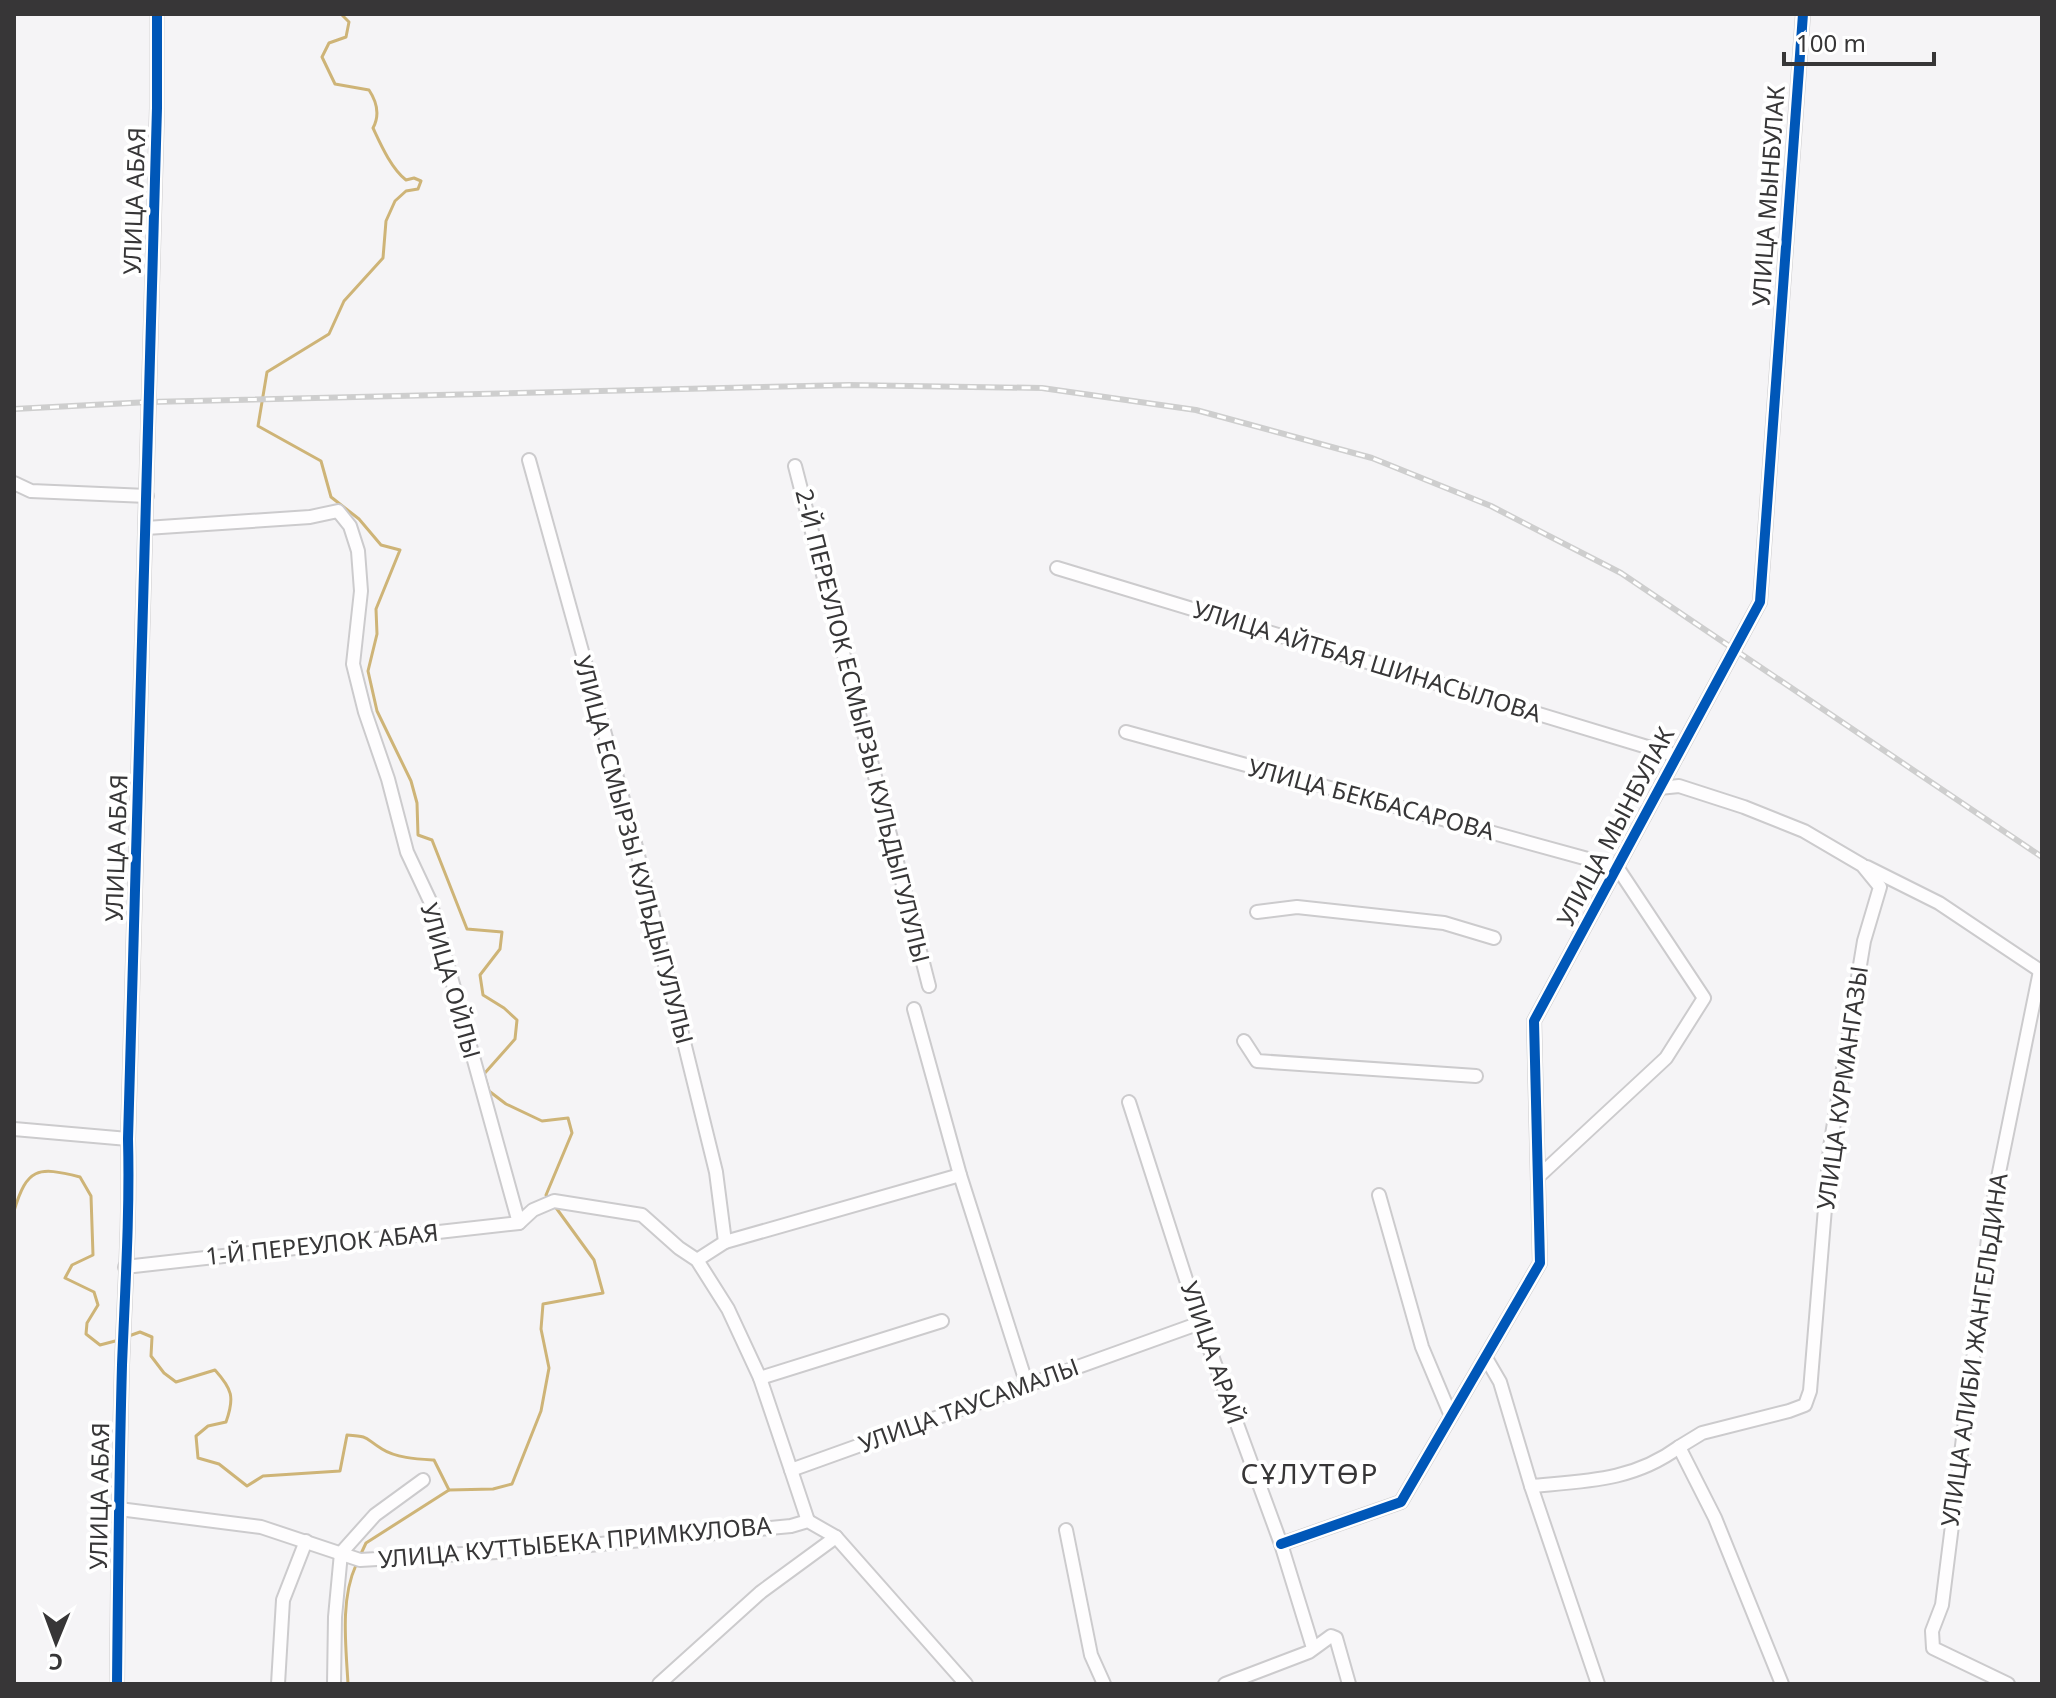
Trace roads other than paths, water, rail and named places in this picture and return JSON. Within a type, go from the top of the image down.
[{"type":"street","name":"УЛИЦА АБАЯ","points":[[117,1684],[122,1365],[130,1203],[128,1139],[147,496],[157,14]]},
{"type":"street","name":"УЛИЦА МЫНБУЛАК","points":[[1281,1544],[1401,1502],[1540,1263],[1534,1021],[1760,602],[1803,14]]},
{"type":"street","name":"УЛИЦА ЕСМЫРЗЫ КУЛЬДЫГУЛУЛЫ","points":[[529,460],[634,839],[716,1172],[725,1242]]},
{"type":"street","name":"2-Й ПЕРЕУЛОК ЕСМЫРЗЫ КУЛЬДЫГУЛУЛЫ","points":[[795,466],[929,986]]},
{"type":"street","points":[[14,483],[31,491],[147,496]]},
{"type":"street","name":"УЛИЦА ОЙЛЫ","points":[[146,528],[310,517],[338,511],[350,526],[358,551],[361,591],[353,664],[407,852],[430,901],[467,1044],[519,1223]]},
{"type":"street","name":"УЛИЦА АЙТБАЯ ШИНАСЫЛОВА","points":[[1057,568],[1677,756]]},
{"type":"street","name":"УЛИЦА БЕКБАСАРОВА","points":[[1126,732],[1617,867]]},
{"type":"street","points":[[1659,788],[1679,786],[1804,831],[1862,865],[1939,903],[2041,972]]},
{"type":"street","name":"УЛИЦА КУРМАНГАЗЫ","points":[[1679,1447],[1702,1433],[1805,1405],[1810,1391],[1830,1147],[1864,941],[1880,887],[1862,865]]},
{"type":"street","points":[[1538,1177],[1666,1058],[1704,998],[1617,867]]},
{"type":"street","points":[[1257,912],[1297,907],[1444,923],[1494,938]]},
{"type":"street","name":"УЛИЦА АЛИБИ ЖАНГЕЛЬДИНА","points":[[2008,1684],[1933,1648],[1932,1631],[1942,1605],[1992,1207],[2041,972]]},
{"type":"street","points":[[914,1009],[960,1175],[1027,1385]]},
{"type":"street","points":[[1244,1041],[1257,1061],[1476,1076]]},
{"type":"street","name":"УЛИЦА АРАЙ","points":[[1129,1102],[1200,1323],[1281,1544],[1313,1648]]},
{"type":"street","points":[[14,1129],[128,1139]]},
{"type":"street","points":[[697,1260],[725,1242],[960,1175]]},
{"type":"street","points":[[1379,1195],[1422,1347],[1451,1416]]},
{"type":"street","points":[[519,1223],[533,1210],[554,1201],[642,1215],[697,1260],[728,1309],[760,1378],[808,1521],[836,1537],[966,1684]]},
{"type":"street","name":"1-Й ПЕРЕУЛОК АБАЯ","points":[[125,1267],[519,1223]]},
{"type":"street","points":[[760,1378],[942,1321]]},
{"type":"street","name":"УЛИЦА ТАУСАМАЛЫ","points":[[791,1470],[1200,1323]]},
{"type":"street","points":[[1486,1358],[1500,1382],[1531,1486],[1598,1684]]},
{"type":"street","points":[[1531,1486],[1599,1480],[1646,1468],[1679,1447],[1701,1489],[1782,1684]]},
{"type":"street","points":[[334,1684],[335,1617],[341,1553],[375,1515],[423,1480]]},
{"type":"street","name":"УЛИЦА КУТТЫБЕКА ПРИМКУЛОВА","points":[[119,1509],[261,1527],[360,1560],[547,1549],[791,1526],[808,1521]]},
{"type":"street","points":[[1066,1530],[1091,1655],[1104,1684]]},
{"type":"street","points":[[659,1684],[761,1592],[836,1537]]},
{"type":"street","points":[[278,1684],[283,1600],[306,1541]]},
{"type":"street","points":[[1225,1684],[1309,1652],[1331,1636],[1336,1638],[1349,1684]]},
{"type":"waterway","points":[[341,14],[349,22],[346,37],[329,43],[322,57],[335,84],[369,90],[377,109],[373,128],[387,156],[406,180],[414,178],[421,181],[418,189],[406,191],[395,201],[386,221],[383,258],[344,301],[329,334],[267,372],[258,426],[321,461],[331,497],[359,519],[381,545],[400,550],[376,609],[377,634],[368,671],[377,711],[411,781],[417,803],[418,835],[432,840],[467,929],[502,932],[500,949],[480,975],[483,995],[517,1020],[515,1039],[484,1074],[489,1091],[506,1104],[542,1121],[568,1118],[572,1133],[546,1195],[549,1199]]},
{"type":"waterway","points":[[14,1211],[24,1186],[36,1174],[53,1172],[80,1177],[91,1196],[93,1255],[72,1265],[65,1278],[94,1292],[98,1305],[87,1323],[86,1334],[100,1345],[119,1340]]},
{"type":"waterway","points":[[359,1558],[366,1543],[449,1490],[493,1489],[512,1484],[541,1411],[549,1368],[541,1329],[543,1304],[603,1293],[594,1260],[554,1205]]},
{"type":"waterway","points":[[126,1337],[140,1332],[152,1337],[151,1356],[164,1373],[176,1382],[215,1370],[221,1377],[230,1394],[229,1413],[226,1422],[208,1426],[196,1436],[198,1458],[219,1464],[247,1486],[263,1476],[340,1471],[347,1435],[366,1438],[382,1449],[407,1458],[434,1460],[449,1490]]},
{"type":"waterway","points":[[348,1684],[346,1608],[356,1565]]},
{"type":"railway","points":[[14,409],[149,402],[849,385],[1042,388],[1196,410],[1372,458],[1491,506],[1621,573],[2042,857]]},
{"type":"district","name":"СҰЛУТӨР","points":[[1310,1474]]}]
